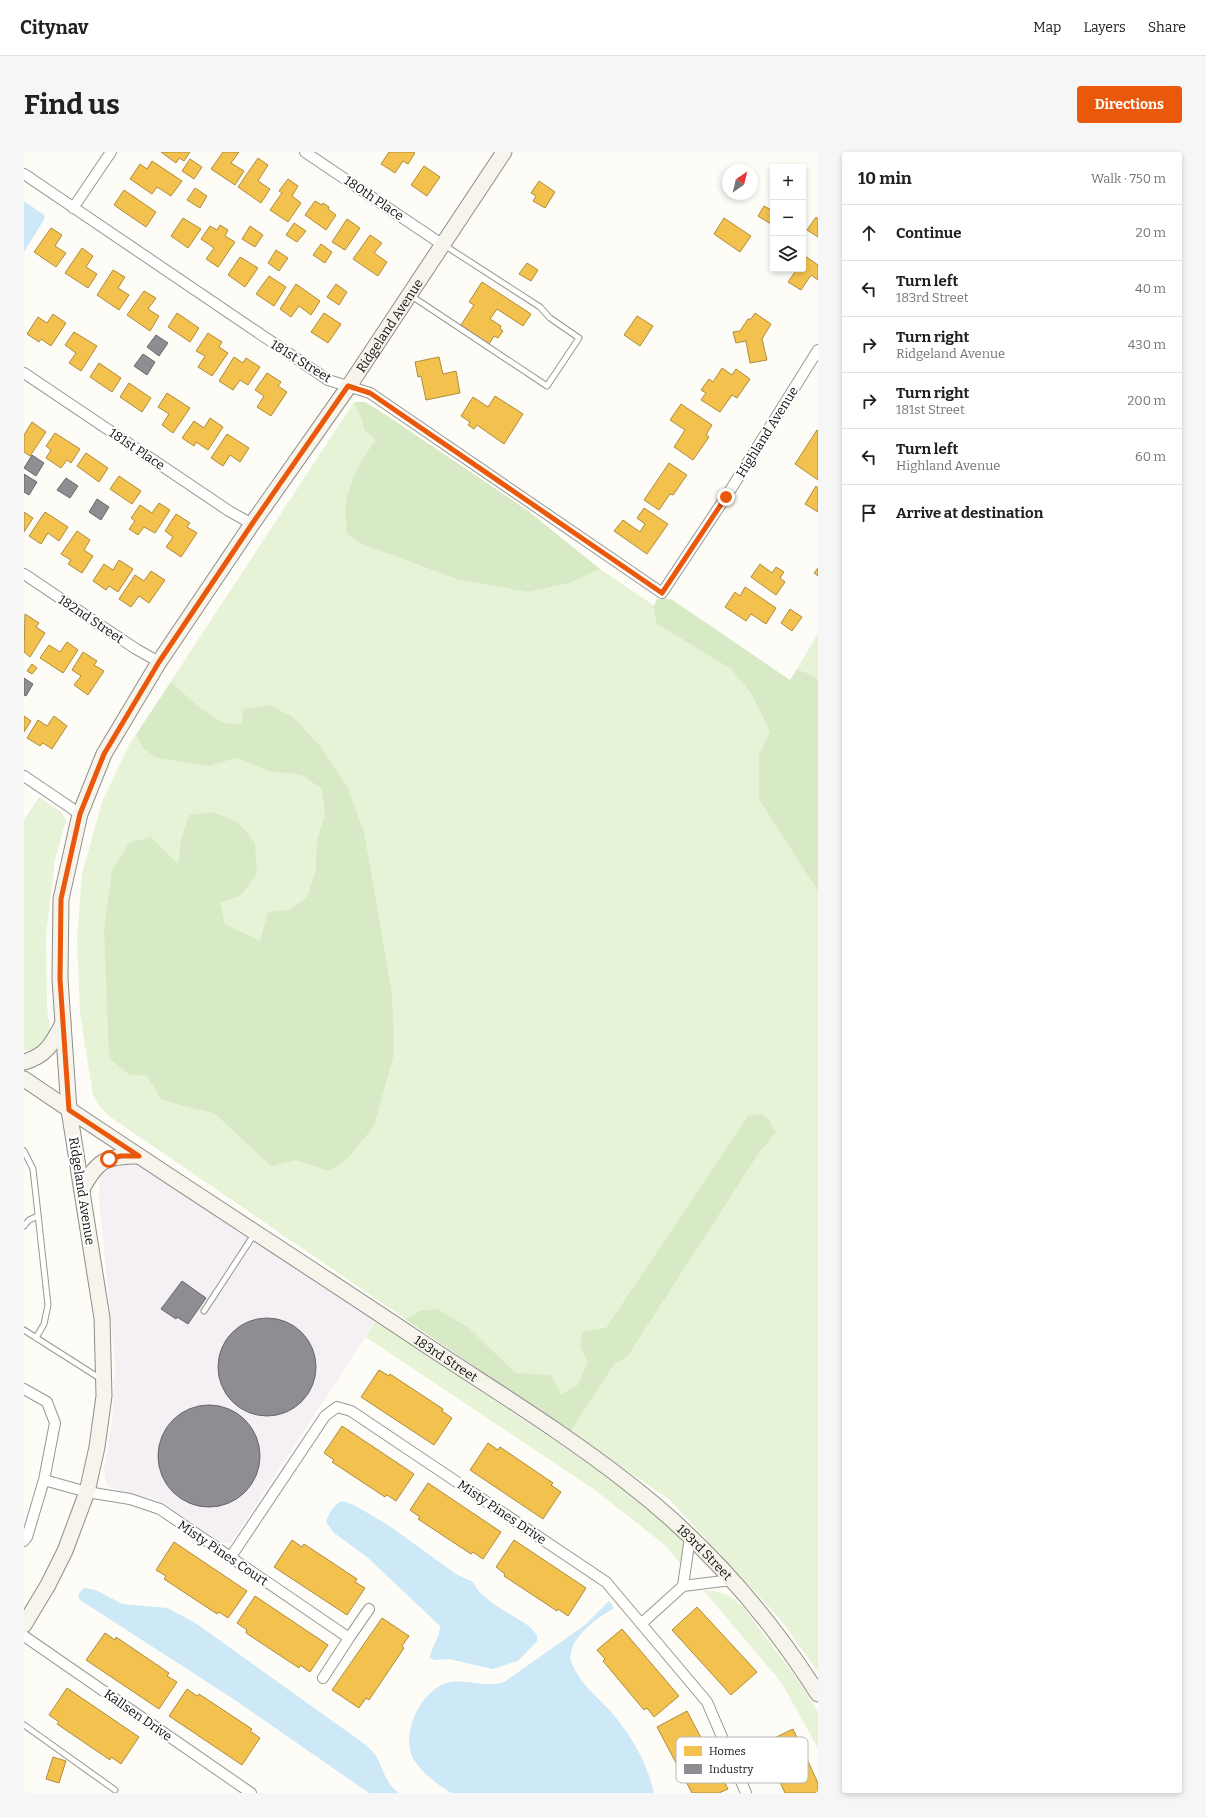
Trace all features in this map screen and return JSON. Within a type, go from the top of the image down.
[{"type":"street","points":[[74,208],[111,152]]},
{"type":"street","name":"180th Place","points":[[306,152],[443,245]]},
{"type":"street","name":"Ridgeland Avenue","points":[[24,1625],[48,1585],[65,1551],[87,1492],[98,1447],[104,1396],[102,1318],[69,1110],[60,979],[61,899],[80,814],[104,754],[159,662],[252,524],[348,386],[504,152]]},
{"type":"street","name":"181st Street","points":[[24,174],[328,380],[370,393],[662,593]]},
{"type":"street","name":"Highland Avenue","points":[[662,593],[731,489],[818,350]]},
{"type":"street","name":"181st Place","points":[[24,373],[229,511],[252,524]]},
{"type":"street","name":"182nd Street","points":[[24,574],[136,649],[159,662]]},
{"type":"street","points":[[24,776],[80,814]]},
{"type":"street","points":[[24,1062],[35,1059],[51,1046],[63,1023]]},
{"type":"street","name":"183rd Street","points":[[24,1079],[579,1447],[630,1485],[690,1537],[731,1580],[784,1644],[818,1694]]},
{"type":"street","points":[[82,1189],[92,1171],[101,1162],[121,1156],[139,1156]]},
{"type":"street","points":[[24,1389],[47,1402],[55,1423],[44,1480],[27,1537],[24,1541]]},
{"type":"street","name":"Misty Pines Drive","points":[[230,1558],[325,1416],[337,1407],[351,1411],[606,1582],[707,1702],[722,1737]]},
{"type":"street","name":"Misty Pines Court","points":[[44,1480],[87,1492],[130,1499],[160,1509],[349,1638]]},
{"type":"street","points":[[683,1586],[690,1537]]},
{"type":"street","points":[[641,1624],[683,1586],[731,1580]]},
{"type":"street","points":[[323,1678],[369,1609]]},
{"type":"street","name":"Kallsen Drive","points":[[24,1636],[252,1793]]},
{"type":"street","name":"Misty Pines Drive","points":[[742,1783],[746,1793]]},
{"type":"lane","points":[[409,295],[547,386],[579,338],[550,318],[540,307],[443,245]]},
{"type":"lane","points":[[24,1151],[33,1170],[48,1305],[44,1324],[36,1338]]},
{"type":"lane","points":[[24,1226],[29,1220],[38,1216]]},
{"type":"lane","points":[[204,1311],[256,1233]]},
{"type":"lane","points":[[24,1330],[104,1380]]},
{"type":"lane","points":[[24,1724],[114,1790]]},
{"type":"shaded area","points":[[125,1164],[140,1167],[376,1321],[231,1543],[220,1543],[154,1498],[121,1493],[107,1485],[104,1469],[112,1423],[115,1364],[99,1198],[100,1177],[110,1167]]},
{"type":"green space","points":[[354,402],[818,717],[818,1672],[780,1619],[670,1500],[109,1116],[99,1105],[93,1095],[80,1014],[77,940],[82,874],[102,802],[129,745]]},
{"type":"green space","points":[[354,402],[365,402],[377,409],[527,510],[600,569],[569,583],[527,592],[457,579],[360,543],[347,534],[346,503],[350,486],[357,469],[376,440],[365,431],[361,417]]},
{"type":"green space","points":[[657,599],[671,599],[790,680],[797,669],[812,675],[818,680],[818,891],[759,799],[759,755],[770,731],[751,693],[731,669],[656,623],[654,606]]},
{"type":"green space","points":[[818,633],[818,680],[812,675],[797,669]]},
{"type":"green space","points":[[171,682],[199,707],[223,723],[242,724],[243,709],[269,705],[293,717],[321,747],[347,786],[364,832],[392,993],[394,1054],[374,1126],[348,1158],[329,1171],[296,1160],[271,1166],[214,1113],[161,1099],[147,1076],[128,1074],[109,1058],[104,930],[112,870],[129,843],[151,837],[178,864],[181,840],[189,815],[212,812],[238,822],[255,843],[257,874],[240,896],[220,902],[225,924],[260,941],[268,912],[290,910],[307,897],[316,870],[317,840],[325,815],[322,789],[302,775],[269,771],[236,758],[208,766],[157,758],[144,749],[136,735]]},
{"type":"green space","points":[[39,797],[60,811],[66,820],[55,860],[46,934],[47,1007],[50,1030],[44,1044],[32,1052],[24,1050],[24,820]]},
{"type":"green space","points":[[760,1114],[769,1120],[776,1132],[758,1154],[627,1357],[614,1364],[570,1432],[405,1319],[420,1311],[437,1309],[469,1328],[515,1373],[551,1375],[561,1394],[577,1386],[588,1362],[580,1347],[582,1332],[606,1328],[748,1116]]},
{"type":"green space","points":[[376,1321],[604,1474],[670,1528],[683,1543],[683,1553],[680,1563],[666,1546],[595,1490],[366,1337]]},
{"type":"green space","points":[[703,1590],[719,1592],[730,1596],[743,1607],[801,1684],[818,1712],[818,1748],[781,1682]]},
{"type":"water","points":[[24,201],[44,215],[45,218],[24,252]]},
{"type":"water","points":[[343,1501],[354,1505],[388,1525],[456,1574],[473,1582],[479,1592],[495,1605],[529,1626],[537,1635],[537,1641],[518,1661],[492,1669],[449,1659],[435,1660],[430,1658],[439,1634],[440,1626],[367,1557],[334,1533],[326,1522],[332,1509]]},
{"type":"water","points":[[84,1588],[96,1590],[122,1604],[167,1608],[194,1622],[366,1745],[376,1756],[389,1782],[399,1793],[369,1793],[235,1700],[80,1600],[78,1597]]},
{"type":"water","points":[[609,1601],[614,1608],[583,1632],[574,1644],[570,1658],[582,1682],[612,1713],[638,1750],[654,1793],[451,1793],[422,1770],[414,1760],[410,1750],[409,1739],[415,1716],[420,1705],[428,1695],[437,1688],[451,1682],[493,1684],[504,1682],[585,1625]]},
{"type":"building: Homes","points":[[161,152],[190,152],[184,161],[179,158],[176,163]]},
{"type":"building: Homes","points":[[223,152],[239,152],[231,163],[244,171],[235,185],[211,169]]},
{"type":"building: Homes","points":[[389,152],[415,153],[408,164],[403,161],[395,173],[381,164]]},
{"type":"building: Homes","points":[[258,158],[268,165],[258,181],[270,189],[261,203],[238,187]]},
{"type":"building: Homes","points":[[190,159],[202,167],[194,179],[182,171]]},
{"type":"building: Homes","points":[[152,161],[182,181],[171,196],[157,187],[152,194],[130,179],[140,164],[147,169]]},
{"type":"building: Homes","points":[[424,166],[440,177],[427,196],[411,185]]},
{"type":"building: Homes","points":[[288,179],[298,186],[292,196],[301,203],[288,222],[270,210],[282,193],[279,191]]},
{"type":"building: Homes","points":[[539,181],[555,192],[545,208],[533,201],[536,196],[531,193]]},
{"type":"building: Homes","points":[[195,188],[207,196],[200,208],[187,200]]},
{"type":"building: Homes","points":[[124,190],[156,212],[146,227],[114,205]]},
{"type":"building: Homes","points":[[315,201],[322,205],[323,203],[329,207],[328,209],[336,215],[326,230],[305,215]]},
{"type":"building: Homes","points":[[764,206],[770,209],[770,223],[758,216]]},
{"type":"building: Homes","points":[[816,217],[818,219],[818,237],[807,230]]},
{"type":"building: Homes","points":[[183,218],[201,229],[188,248],[171,236]]},
{"type":"building: Homes","points":[[724,218],[751,236],[740,252],[714,234]]},
{"type":"building: Homes","points":[[347,219],[360,228],[345,250],[332,242]]},
{"type":"building: Homes","points":[[294,223],[306,231],[297,242],[286,235]]},
{"type":"building: Homes","points":[[220,225],[228,230],[225,236],[235,242],[218,267],[206,259],[214,248],[201,239],[210,226],[217,230]]},
{"type":"building: Homes","points":[[250,226],[263,235],[255,247],[242,239]]},
{"type":"building: Homes","points":[[51,228],[62,235],[55,246],[66,253],[56,267],[34,252]]},
{"type":"building: Homes","points":[[370,235],[382,243],[374,253],[387,262],[378,276],[353,259]]},
{"type":"building: Homes","points":[[321,244],[332,252],[325,263],[313,255]]},
{"type":"building: Homes","points":[[82,248],[93,256],[86,267],[97,274],[88,288],[65,273]]},
{"type":"building: Homes","points":[[276,250],[288,258],[279,271],[268,263]]},
{"type":"building: Homes","points":[[240,257],[258,268],[245,287],[228,275]]},
{"type":"building: Homes","points":[[806,257],[818,265],[818,280],[811,275],[801,290],[788,282],[795,272],[806,272]]},
{"type":"building: Homes","points":[[527,263],[538,270],[531,281],[519,274]]},
{"type":"building: Homes","points":[[113,270],[125,277],[118,288],[129,295],[119,310],[97,295]]},
{"type":"building: Homes","points":[[269,276],[286,287],[274,306],[256,294]]},
{"type":"building: Homes","points":[[482,282],[531,314],[523,326],[497,309],[490,319],[501,326],[500,329],[503,331],[498,338],[494,336],[489,344],[461,325],[474,305],[469,302]]},
{"type":"building: Homes","points":[[296,284],[320,301],[311,315],[299,306],[291,317],[280,309]]},
{"type":"building: Homes","points":[[336,284],[347,292],[339,305],[327,297]]},
{"type":"building: Homes","points":[[144,291],[156,298],[148,309],[159,316],[150,331],[127,315]]},
{"type":"building: Homes","points":[[177,313],[199,328],[190,342],[168,327]]},
{"type":"building: Homes","points":[[324,313],[341,324],[328,343],[311,332]]},
{"type":"building: Homes","points":[[755,313],[771,324],[762,339],[767,360],[750,363],[746,341],[736,343],[733,332],[740,331],[748,319],[751,319]]},
{"type":"building: Homes","points":[[53,314],[66,323],[51,346],[41,339],[39,342],[27,334],[38,317],[47,323]]},
{"type":"building: Homes","points":[[637,316],[653,326],[640,346],[624,335]]},
{"type":"building: Homes","points":[[74,332],[97,346],[81,371],[69,363],[76,353],[65,345]]},
{"type":"building: Homes","points":[[208,333],[222,342],[219,347],[228,353],[212,376],[198,367],[205,356],[196,351]]},
{"type":"building: Homes","points":[[234,357],[243,363],[246,358],[260,367],[248,385],[240,380],[233,390],[219,381]]},
{"type":"building: Homes","points":[[439,357],[443,374],[456,371],[460,393],[426,400],[421,376],[418,377],[415,362]]},
{"type":"building: Homes","points":[[99,363],[121,378],[112,392],[90,377]]},
{"type":"building: Homes","points":[[722,368],[732,375],[736,369],[750,379],[737,398],[732,395],[720,412],[701,400],[706,393],[701,390],[709,379],[713,382]]},
{"type":"building: Homes","points":[[267,373],[281,382],[278,386],[287,392],[271,416],[257,407],[264,396],[255,390]]},
{"type":"building: Homes","points":[[129,383],[151,398],[142,412],[120,397]]},
{"type":"building: Homes","points":[[167,393],[190,408],[173,433],[162,425],[169,414],[158,407]]},
{"type":"building: Homes","points":[[495,396],[523,414],[504,444],[477,425],[474,429],[468,425],[470,422],[461,416],[473,397],[488,407]]},
{"type":"building: Homes","points":[[681,404],[712,425],[706,435],[709,437],[693,460],[674,447],[685,430],[670,420]]},
{"type":"building: Homes","points":[[210,418],[223,427],[208,450],[196,442],[194,446],[182,438],[194,421],[204,428]]},
{"type":"building: Homes","points":[[32,422],[46,432],[30,456],[24,452],[24,435]]},
{"type":"building: Homes","points":[[817,430],[818,431],[818,480],[795,464]]},
{"type":"building: Homes","points":[[55,433],[80,449],[71,463],[67,460],[61,468],[46,458],[51,450],[46,446]]},
{"type":"building: Homes","points":[[227,434],[249,448],[240,462],[230,455],[223,466],[211,458]]},
{"type":"building: Homes","points":[[86,453],[108,468],[99,482],[77,466]]},
{"type":"building: Homes","points":[[669,463],[687,475],[673,495],[670,494],[659,510],[644,500]]},
{"type":"building: Homes","points":[[119,476],[141,491],[132,504],[110,489]]},
{"type":"building: Homes","points":[[816,486],[818,488],[818,512],[805,504]]},
{"type":"building: Homes","points":[[159,503],[170,510],[155,533],[144,527],[138,535],[129,529],[135,521],[131,518],[140,505],[152,513]]},
{"type":"building: Homes","points":[[644,508],[668,524],[647,554],[614,531],[623,520],[640,532],[645,524],[637,518]]},
{"type":"building: Homes","points":[[24,512],[33,518],[24,532]]},
{"type":"building: Homes","points":[[45,512],[68,527],[59,541],[48,533],[41,544],[29,536]]},
{"type":"building: Homes","points":[[176,514],[190,523],[187,527],[197,533],[181,557],[166,547],[173,537],[165,531]]},
{"type":"building: Homes","points":[[77,531],[90,540],[84,550],[93,556],[82,573],[68,564],[71,560],[61,554]]},
{"type":"building: Homes","points":[[119,560],[133,569],[118,592],[109,586],[106,590],[93,581],[104,564],[113,570]]},
{"type":"building: Homes","points":[[760,564],[772,573],[776,567],[784,572],[780,578],[785,582],[776,595],[751,577]]},
{"type":"building: Homes","points":[[818,568],[818,576],[814,573]]},
{"type":"building: Homes","points":[[151,571],[165,580],[149,603],[139,596],[131,607],[119,599],[135,575],[144,581]]},
{"type":"building: Homes","points":[[745,587],[776,608],[766,624],[751,614],[746,621],[725,607],[735,592],[740,596]]},
{"type":"building: Homes","points":[[790,609],[802,617],[792,631],[781,623]]},
{"type":"building: Homes","points":[[25,614],[39,623],[36,627],[45,633],[30,657],[24,652]]},
{"type":"building: Homes","points":[[67,642],[78,650],[63,673],[40,658],[49,645],[60,652]]},
{"type":"building: Homes","points":[[83,652],[97,661],[94,665],[104,671],[88,695],[74,685],[81,676],[72,670]]},
{"type":"building: Homes","points":[[32,664],[37,668],[32,674],[27,671]]},
{"type":"building: Homes","points":[[24,716],[31,721],[24,732]]},
{"type":"building: Homes","points":[[54,716],[67,726],[52,749],[43,743],[40,746],[27,738],[38,720],[47,726]]},
{"type":"building: Homes","points":[[379,1370],[389,1376],[390,1374],[443,1409],[442,1411],[452,1418],[434,1445],[361,1397]]},
{"type":"building: Homes","points":[[342,1426],[414,1474],[396,1501],[387,1495],[385,1497],[332,1462],[334,1460],[324,1453]]},
{"type":"building: Homes","points":[[488,1443],[498,1450],[500,1447],[553,1483],[551,1485],[561,1492],[543,1519],[470,1470]]},
{"type":"building: Homes","points":[[428,1483],[501,1532],[483,1559],[473,1552],[471,1554],[418,1519],[420,1517],[410,1510]]},
{"type":"building: Homes","points":[[292,1540],[302,1547],[304,1544],[357,1579],[355,1582],[365,1588],[347,1615],[274,1567]]},
{"type":"building: Homes","points":[[514,1540],[586,1588],[568,1616],[558,1609],[557,1611],[504,1576],[505,1574],[496,1567]]},
{"type":"building: Homes","points":[[174,1542],[247,1591],[228,1618],[219,1612],[217,1614],[164,1579],[166,1576],[156,1570]]},
{"type":"building: Homes","points":[[255,1596],[328,1645],[310,1672],[300,1665],[299,1668],[246,1633],[247,1630],[237,1623]]},
{"type":"building: Homes","points":[[697,1607],[757,1672],[731,1695],[672,1630]]},
{"type":"building: Homes","points":[[382,1618],[409,1636],[402,1646],[404,1648],[369,1700],[366,1698],[359,1708],[332,1690]]},
{"type":"building: Homes","points":[[622,1629],[679,1696],[654,1717],[647,1708],[644,1710],[603,1661],[605,1659],[597,1650]]},
{"type":"building: Homes","points":[[105,1633],[115,1640],[116,1637],[169,1673],[167,1676],[177,1682],[159,1709],[86,1660]]},
{"type":"building: Homes","points":[[67,1688],[139,1737],[121,1764],[111,1757],[110,1760],[57,1724],[59,1722],[49,1715]]},
{"type":"building: Homes","points":[[187,1689],[197,1696],[199,1694],[252,1729],[250,1731],[260,1738],[242,1765],[169,1716]]},
{"type":"building: Homes","points":[[687,1711],[701,1737],[676,1737],[676,1763],[657,1727]]},
{"type":"building: Homes","points":[[793,1729],[797,1737],[776,1737]]},
{"type":"building: Homes","points":[[53,1757],[66,1761],[59,1783],[46,1779]]},
{"type":"building: Homes","points":[[808,1761],[818,1783],[818,1793],[785,1793],[780,1783],[808,1783]]},
{"type":"building: Homes","points":[[687,1783],[725,1783],[728,1789],[719,1793],[692,1793]]},
{"type":"building: Industry","points":[[156,335],[168,343],[159,356],[147,347]]},
{"type":"building: Industry","points":[[143,354],[155,362],[147,375],[134,366]]},
{"type":"building: Industry","points":[[32,455],[44,463],[36,476],[24,468]]},
{"type":"building: Industry","points":[[24,474],[37,482],[29,495],[24,492]]},
{"type":"building: Industry","points":[[66,478],[78,486],[70,498],[57,490]]},
{"type":"building: Industry","points":[[97,499],[109,507],[101,520],[89,512]]},
{"type":"building: Industry","points":[[24,678],[33,684],[26,696],[24,695]]},
{"type":"building: Industry","points":[[182,1281],[206,1298],[188,1324],[177,1317],[176,1319],[161,1309]]},
{"type":"building: Industry","points":[[257,1318],[277,1318],[286,1321],[302,1332],[313,1348],[316,1357],[316,1377],[313,1386],[302,1402],[286,1413],[277,1416],[257,1416],[240,1408],[232,1402],[226,1394],[218,1377],[218,1357],[226,1340],[232,1332],[240,1326]]},
{"type":"building: Industry","points":[[209,1405],[228,1409],[245,1420],[256,1437],[260,1456],[256,1475],[245,1492],[228,1503],[209,1507],[190,1503],[173,1492],[162,1475],[158,1456],[162,1437],[173,1420],[190,1409]]},
{"type":"route","points":[[109,1159],[121,1156],[139,1156],[69,1110],[60,979],[61,899],[80,814],[104,754],[159,662],[252,524],[348,386],[370,393],[662,593],[726,497]]}]
